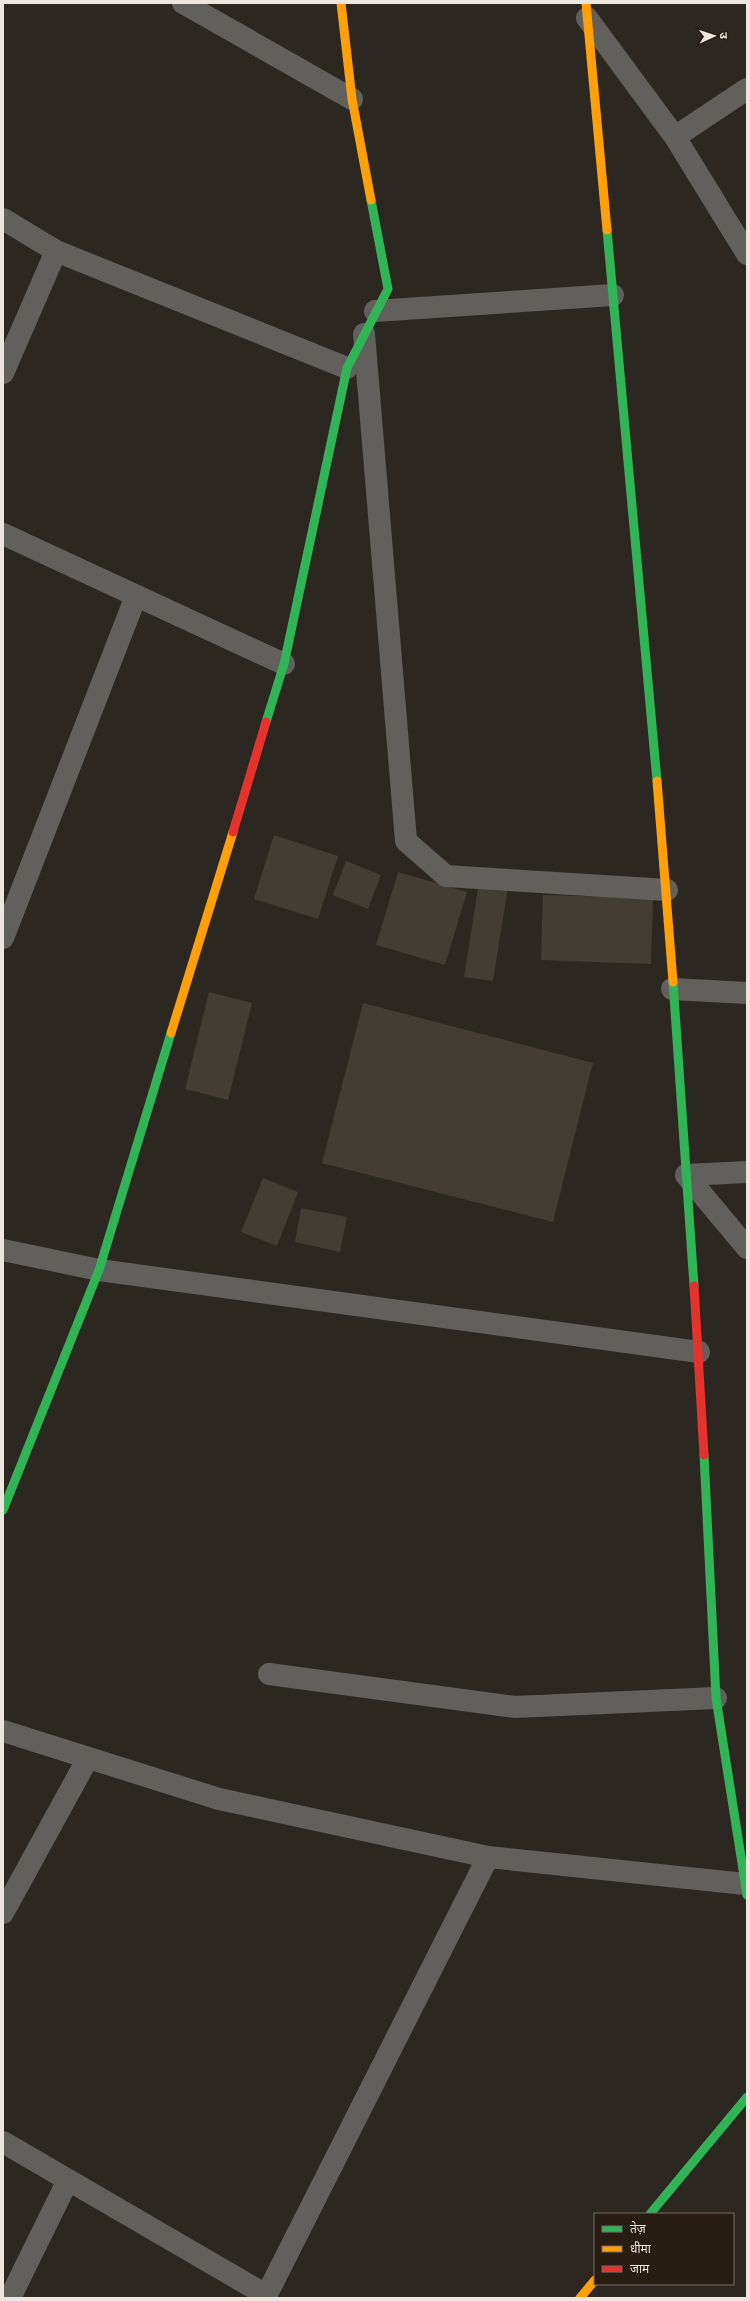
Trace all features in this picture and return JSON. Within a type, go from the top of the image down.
[{"type":"street","points":[[183,3],[352,99]]},
{"type":"street","points":[[3,1510],[99,1270],[284,664],[347,368],[375,311],[388,289],[352,99],[341,3]]},
{"type":"street","points":[[587,11],[675,137],[747,254]]},
{"type":"street","points":[[3,1731],[219,1799],[488,1857],[746,1889],[716,1698],[699,1352],[672,989],[667,890],[587,11]]},
{"type":"street","points":[[675,137],[747,89]]},
{"type":"street","points":[[3,219],[56,251],[347,368]]},
{"type":"street","points":[[3,373],[56,251]]},
{"type":"street","points":[[375,311],[613,295]]},
{"type":"street","points":[[364,334],[406,841],[446,876],[667,890]]},
{"type":"street","points":[[3,534],[284,664]]},
{"type":"street","points":[[3,938],[136,596]]},
{"type":"street","points":[[672,989],[747,993]]},
{"type":"street","points":[[686,1175],[747,1172]]},
{"type":"street","points":[[686,1175],[747,1248]]},
{"type":"street","points":[[3,1250],[99,1270],[699,1352]]},
{"type":"street","points":[[270,1674],[515,1707],[716,1698]]},
{"type":"street","points":[[3,1913],[88,1758]]},
{"type":"street","points":[[3,2142],[265,2296],[488,1857]]},
{"type":"street","points":[[651,2213],[747,2097]]},
{"type":"street","points":[[10,2298],[68,2180]]},
{"type":"street","points":[[580,2298],[594,2281]]},
{"type":"building","points":[[274,835],[338,856],[318,919],[254,899]]},
{"type":"building","points":[[346,861],[381,875],[368,909],[333,895]]},
{"type":"building","points":[[398,872],[467,892],[445,965],[376,945]]},
{"type":"building","points":[[479,882],[508,887],[493,981],[464,977]]},
{"type":"building","points":[[543,895],[653,898],[651,964],[541,960]]},
{"type":"building","points":[[209,992],[252,1003],[228,1100],[185,1089]]},
{"type":"building","points":[[363,1003],[593,1063],[553,1222],[322,1163]]},
{"type":"building","points":[[263,1178],[298,1192],[277,1246],[241,1232]]},
{"type":"building","points":[[301,1208],[347,1217],[340,1252],[295,1242]]},
{"type":"traffic: fast","points":[[266,722],[284,664],[347,368],[388,289],[371,200]]},
{"type":"traffic: fast","points":[[607,230],[657,781]]},
{"type":"traffic: fast","points":[[673,982],[694,1286]]},
{"type":"traffic: fast","points":[[3,1510],[99,1270],[171,1033]]},
{"type":"traffic: fast","points":[[704,1455],[716,1698],[747,1895]]},
{"type":"traffic: fast","points":[[651,2213],[747,2097]]},
{"type":"traffic: slow","points":[[341,3],[352,99],[371,200]]},
{"type":"traffic: slow","points":[[586,3],[607,230]]},
{"type":"traffic: slow","points":[[657,781],[673,982]]},
{"type":"traffic: slow","points":[[171,1033],[233,832]]},
{"type":"traffic: slow","points":[[580,2298],[594,2281]]},
{"type":"traffic: jam","points":[[233,832],[266,722]]},
{"type":"traffic: jam","points":[[694,1286],[704,1455]]}]
